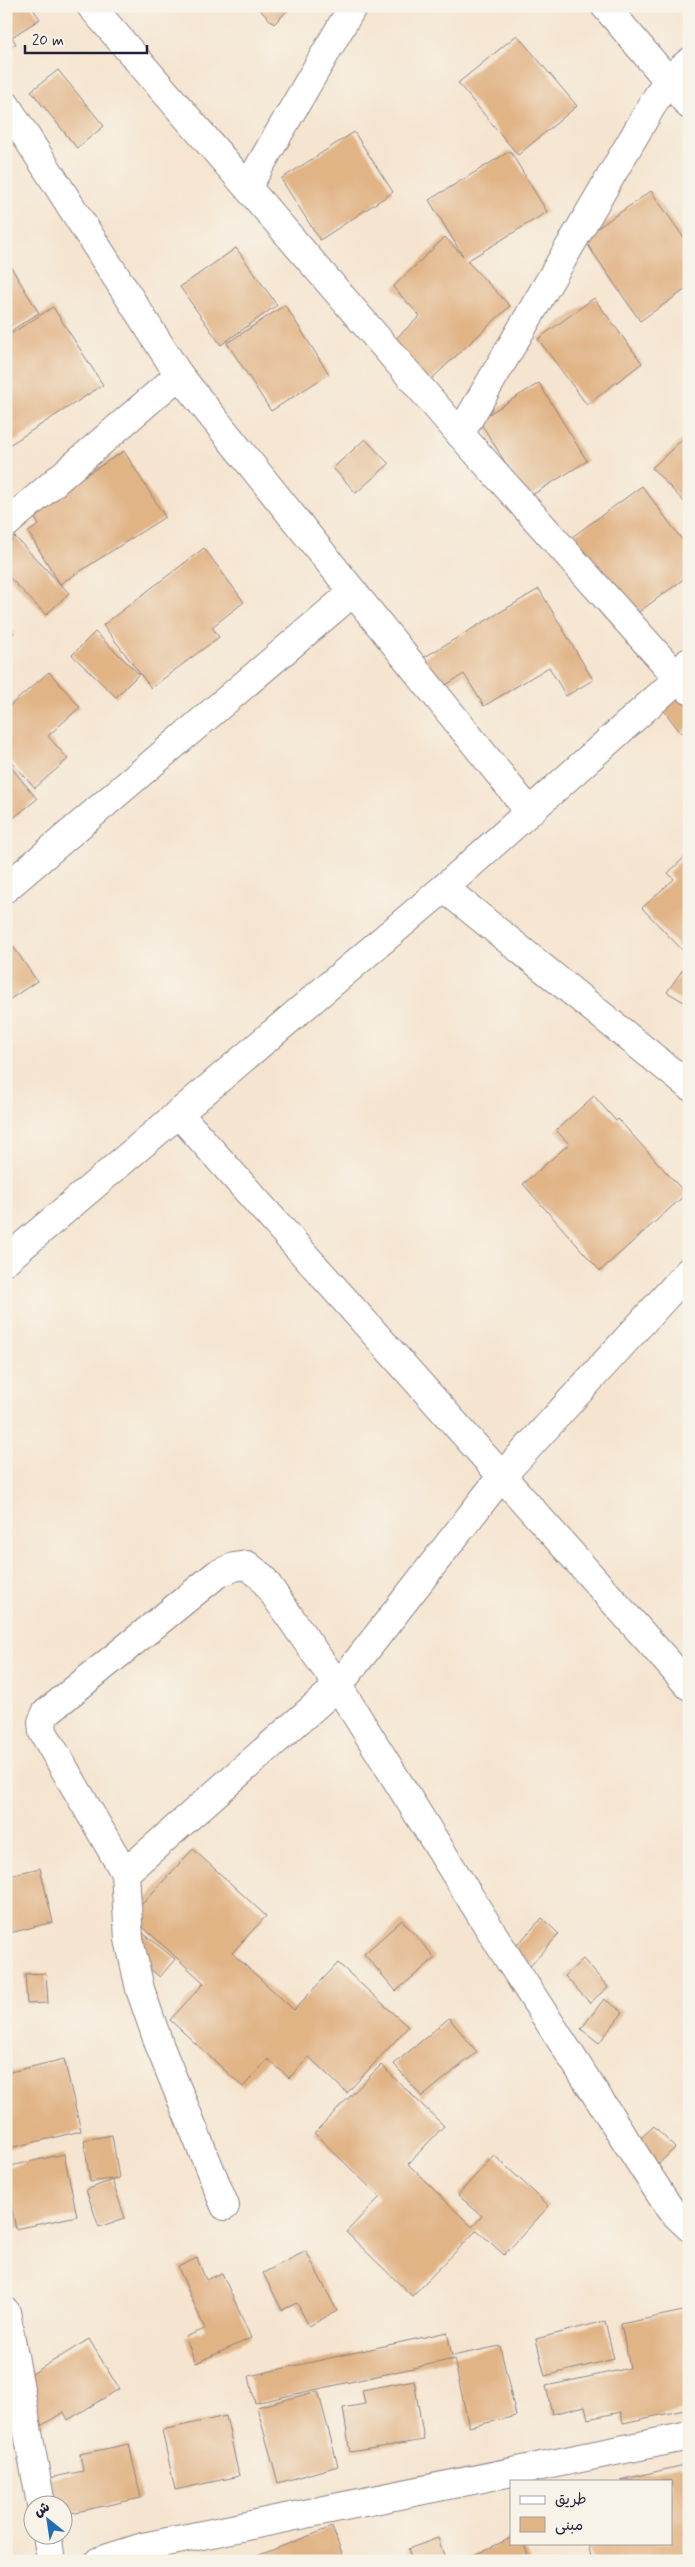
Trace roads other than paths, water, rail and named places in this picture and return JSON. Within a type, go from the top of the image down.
[{"type":"street","points":[[6,1260],[444,888],[529,811],[686,676],[460,434],[91,6]]},
{"type":"street","points":[[248,186],[353,6]]},
{"type":"street","points":[[605,6],[689,105]]},
{"type":"street","points":[[460,434],[667,80],[689,62]]},
{"type":"street","points":[[6,105],[179,375],[352,593],[529,811]]},
{"type":"street","points":[[6,524],[179,375]]},
{"type":"street","points":[[6,888],[352,593]]},
{"type":"street","points":[[444,888],[689,1086]]},
{"type":"street","points":[[178,1113],[689,1686]]},
{"type":"street","points":[[125,1873],[338,1686],[501,1477],[689,1271]]},
{"type":"street","points":[[225,2206],[160,2047],[140,1989],[129,1939],[125,1873],[43,1732],[42,1722],[46,1713],[217,1574],[234,1567],[247,1565],[262,1577],[338,1686],[511,1964],[670,2209],[689,2227]]},
{"type":"street","points":[[6,2312],[39,2494]]},
{"type":"street","points":[[99,2561],[143,2547],[689,2436]]},
{"type":"street","points":[[48,2544],[51,2561]]}]
